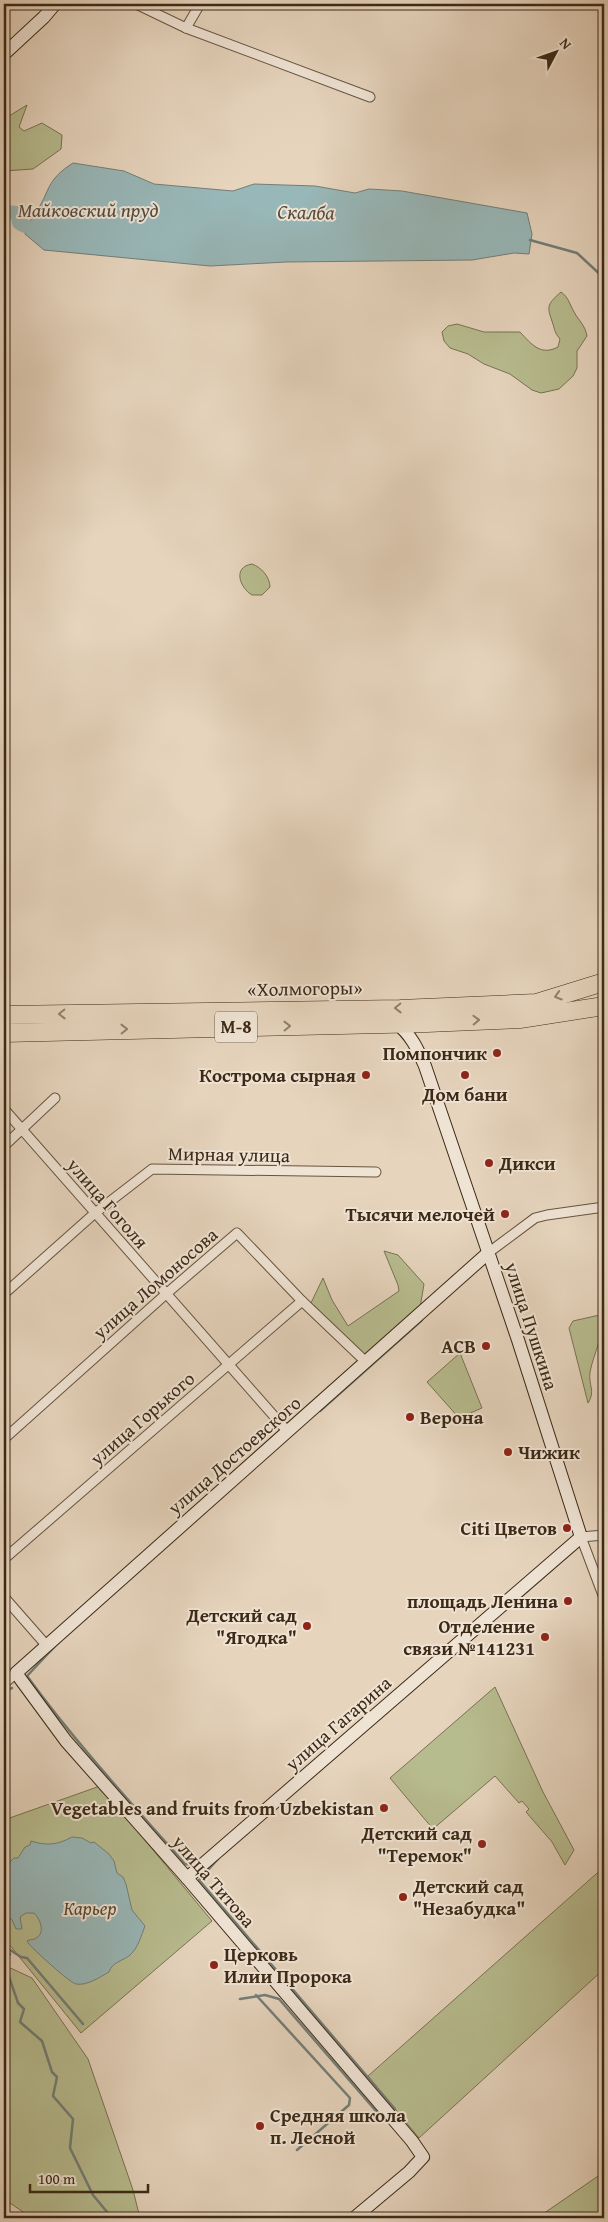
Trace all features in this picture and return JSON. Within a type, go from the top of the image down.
[{"type":"highway","name":"«Холмогоры»","points":[[4,1015],[400,1008],[536,1003],[604,982]]},
{"type":"highway","name":"«Холмогоры»","points":[[4,1033],[427,1023],[520,1018],[604,1006]]},
{"type":"street","points":[[4,54],[44,17],[55,4]]},
{"type":"street","points":[[136,4],[186,28],[370,98]]},
{"type":"street","points":[[186,28],[200,4]]},
{"type":"street","points":[[425,1066],[422,1032],[427,1023]]},
{"type":"street","points":[[396,1024],[403,1028],[416,1045],[425,1066]]},
{"type":"street","name":"улица Пушкина","points":[[425,1066],[586,1553],[604,1598]]},
{"type":"street","points":[[4,1146],[55,1098]]},
{"type":"street","name":"улица Гоголя","points":[[4,1109],[288,1432]]},
{"type":"street","name":"Мирная улица","points":[[4,1294],[96,1213],[152,1170],[376,1172]]},
{"type":"street","points":[[488,1253],[535,1218],[604,1207]]},
{"type":"street","name":"улица Ломоносова","points":[[4,1439],[166,1294],[238,1233],[302,1301],[366,1362]]},
{"type":"street","name":"улица Достоевского","points":[[4,1684],[488,1253]]},
{"type":"street","name":"улица Горького","points":[[4,1560],[302,1301]]},
{"type":"street","points":[[581,1537],[604,1535]]},
{"type":"street","name":"улица Гагарина","points":[[187,1878],[581,1537]]},
{"type":"street","points":[[4,1597],[47,1646]]},
{"type":"street","name":"улица Титова","points":[[16,1673],[66,1741],[187,1878],[412,2141],[423,2157],[409,2172],[354,2218]]},
{"type":"green space","points":[[27,105],[19,127],[24,131],[42,123],[62,135],[61,149],[33,169],[4,171],[4,116],[9,116]]},
{"type":"green space","points":[[561,292],[583,326],[587,336],[577,351],[577,368],[573,376],[559,389],[541,393],[532,390],[510,374],[484,364],[468,354],[450,348],[444,341],[442,332],[448,326],[457,324],[484,332],[520,332],[533,345],[542,350],[558,347],[560,339],[555,332],[549,306]]},
{"type":"green space","points":[[252,564],[262,570],[267,576],[270,587],[262,595],[252,595],[241,583],[240,573],[242,569]]},
{"type":"green space","points":[[384,1251],[398,1255],[424,1284],[420,1308],[365,1355],[310,1305],[323,1278],[332,1300],[348,1326],[399,1291]]},
{"type":"green space","points":[[604,1314],[604,1322],[590,1372],[592,1391],[588,1403],[569,1328],[573,1321]]},
{"type":"green space","points":[[460,1353],[482,1408],[459,1418],[427,1382]]},
{"type":"green space","points":[[495,1687],[543,1792],[574,1850],[565,1865],[552,1842],[526,1812],[529,1809],[522,1801],[519,1803],[495,1776],[433,1829],[390,1778]]},
{"type":"green space","name":"Карьер","points":[[100,1786],[212,1921],[81,2033],[4,1938],[4,1820]]},
{"type":"green space","points":[[604,1867],[604,1969],[419,2138],[368,2076]]},
{"type":"green space","points":[[4,1965],[32,1978],[88,2059],[133,2190],[140,2218],[32,2218],[4,2199]]},
{"type":"green space","points":[[604,2172],[604,2218],[537,2218]]},
{"type":"water","name":"Майковский пруд","points":[[73,163],[124,171],[154,184],[233,191],[254,184],[315,186],[355,193],[369,189],[402,191],[527,213],[532,234],[529,254],[514,253],[472,260],[286,262],[210,266],[44,250],[25,234],[26,228],[40,206],[49,186],[64,169]]},
{"type":"water","points":[[72,1837],[82,1838],[91,1843],[94,1842],[109,1854],[114,1861],[117,1873],[123,1877],[126,1884],[132,1910],[145,1926],[137,1945],[130,1955],[115,1964],[109,1972],[85,1984],[76,1984],[60,1973],[29,1944],[27,1941],[38,1937],[41,1930],[41,1925],[34,1913],[26,1913],[20,1917],[22,1929],[16,1929],[12,1920],[4,1912],[4,1901],[6,1898],[4,1868],[14,1858],[18,1858],[25,1847],[30,1845],[31,1841],[52,1844]]},
{"type":"waterway","name":"Скалба","points":[[4,212],[17,213],[19,223],[25,226]]},
{"type":"waterway","name":"Скалба","points":[[530,240],[577,253],[604,278]]},
{"type":"waterway","points":[[320,1411],[422,1320]]},
{"type":"waterway","points":[[58,1643],[27,1676],[45,1701],[144,1818],[185,1864],[194,1865]]},
{"type":"waterway","points":[[4,1691],[12,1688]]},
{"type":"waterway","points":[[218,1859],[199,1880],[395,2109]]},
{"type":"waterway","points":[[4,1946],[21,1957],[27,1958],[83,2024]]},
{"type":"waterway","points":[[4,1947],[10,1954],[4,1960]]},
{"type":"waterway","points":[[4,1962],[18,2003],[24,2009],[20,2022],[42,2041],[52,2072],[57,2077],[53,2096],[73,2119],[70,2148],[93,2195],[112,2218]]},
{"type":"waterway","points":[[256,1995],[350,2098],[349,2105],[297,2150]]},
{"type":"waterway","points":[[240,1999],[265,1995],[279,1999],[382,2118]]},
{"type":"place","name":"Помпончик","points":[[497,1053]]},
{"type":"place","name":"Кострома сырная","points":[[366,1075]]},
{"type":"place","name":"Дом бани","points":[[465,1075]]},
{"type":"place","name":"Дикси","points":[[489,1163]]},
{"type":"place","name":"Тысячи мелочей","points":[[505,1214]]},
{"type":"place","name":"АСВ","points":[[486,1346]]},
{"type":"place","name":"Верона","points":[[410,1417]]},
{"type":"place","name":"Чижик","points":[[508,1452]]},
{"type":"place","name":"Citi Цветов","points":[[567,1528]]},
{"type":"place","name":"площадь Ленина","points":[[568,1601]]},
{"type":"place","name":"Детский сад \"Ягодка\"","points":[[307,1626]]},
{"type":"place","name":"Отделение связи №141231","points":[[545,1637]]},
{"type":"place","name":"Vegetables and fruits from Uzbekistan","points":[[384,1808]]},
{"type":"place","name":"Детский сад \"Теремок\"","points":[[482,1844]]},
{"type":"place","name":"Детский сад \"Незабудка\"","points":[[403,1897]]},
{"type":"place","name":"Церковь Илии Пророка","points":[[214,1965]]},
{"type":"place","name":"Средняя школа п. Лесной","points":[[260,2126]]}]
